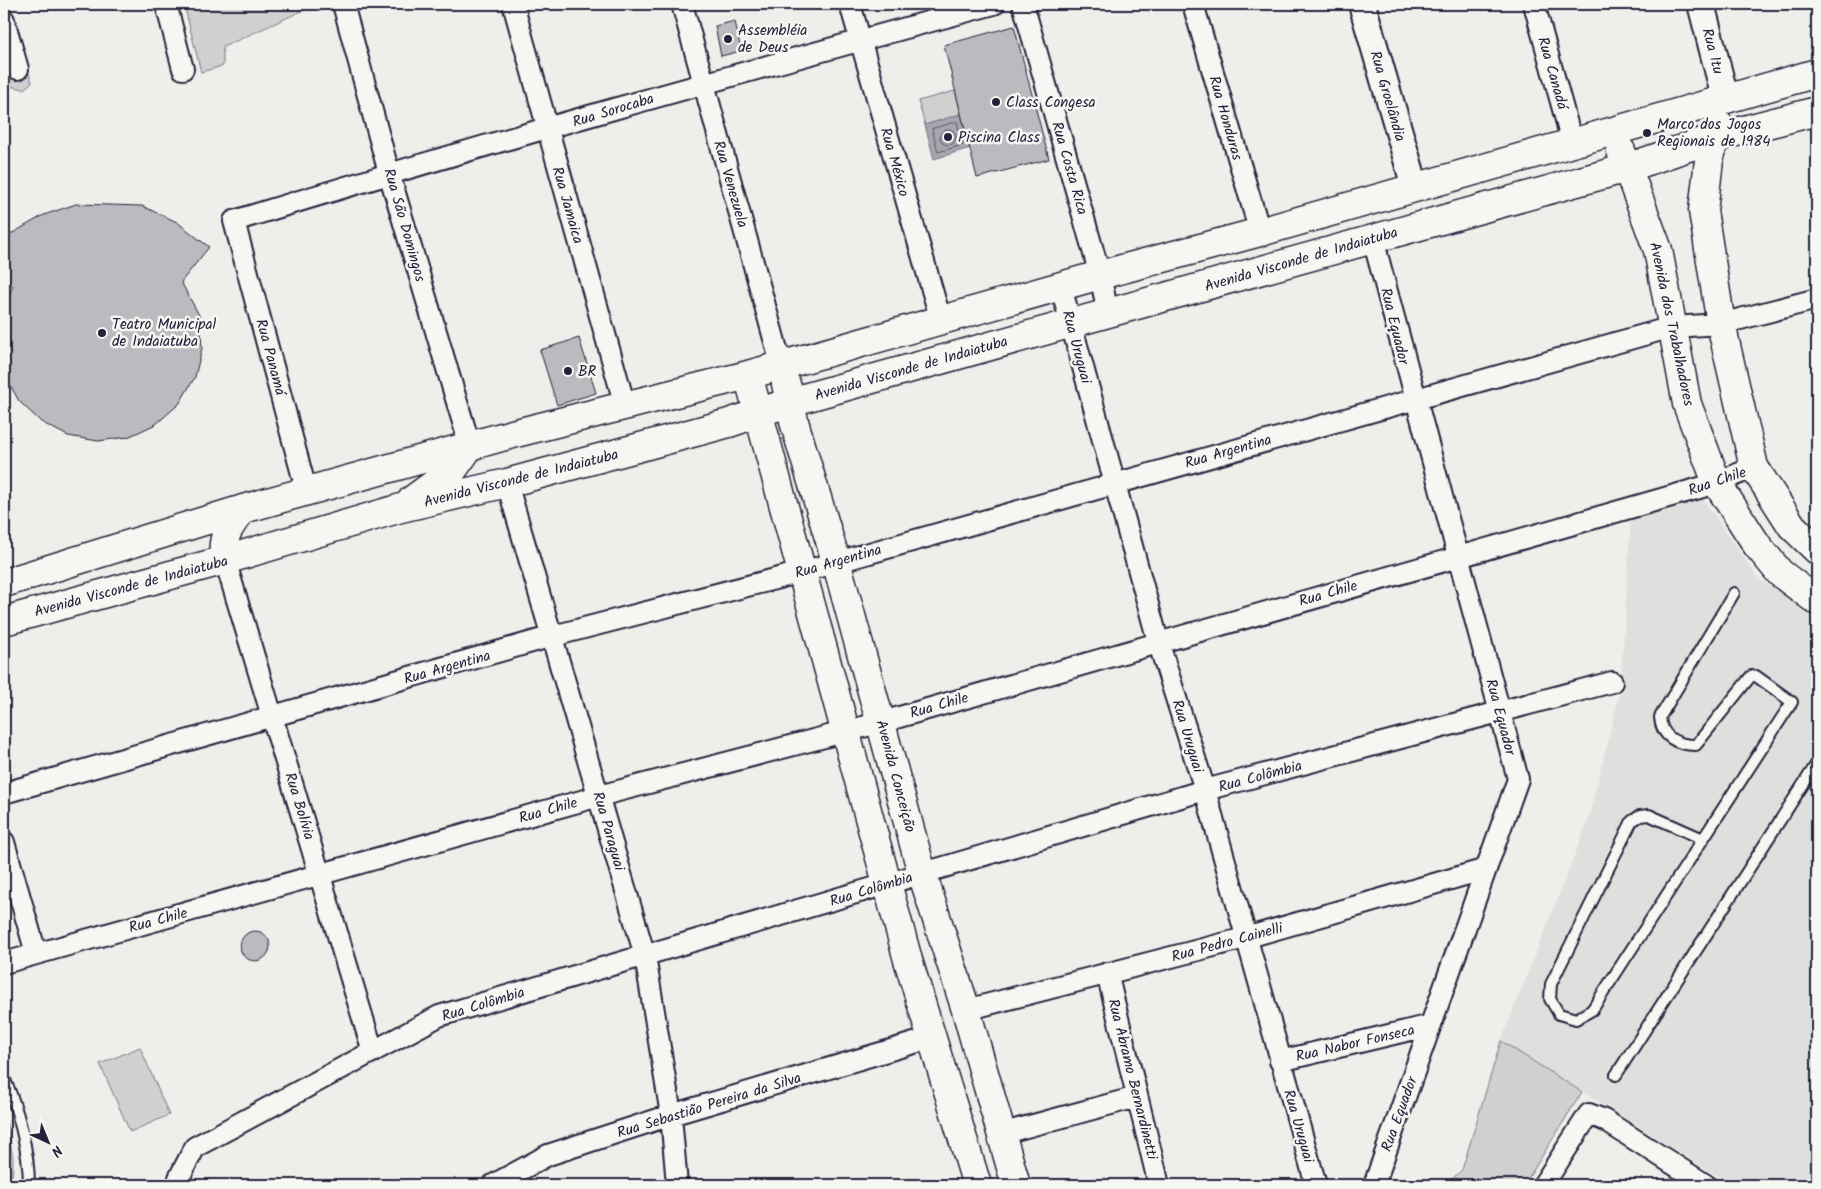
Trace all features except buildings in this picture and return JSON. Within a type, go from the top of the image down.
[{"type":"main road","points":[[9,577],[470,446],[748,375],[781,364],[1260,232],[1817,73]]},
{"type":"main road","points":[[1725,98],[1709,160],[1703,211],[1721,324],[1754,467],[1792,526],[1817,550]]},
{"type":"main road","name":"Avenida Visconde de Indaiatuba","points":[[4,621],[225,560],[400,508],[507,483],[757,413],[790,402],[1627,168],[1716,137],[1817,111]]},
{"type":"main road","name":"Avenida dos Trabalhadores","points":[[1614,131],[1627,168],[1638,190],[1658,250],[1687,404],[1717,483],[1757,545],[1780,573],[1817,600]]},
{"type":"main road","name":"Avenida Conceição","points":[[781,364],[790,402],[882,722],[922,873],[966,1010],[1016,1185]]},
{"type":"main road","points":[[748,375],[931,1038],[977,1185]]},
{"type":"main road","points":[[400,508],[452,471],[470,446]]},
{"type":"main road","points":[[225,560],[222,547],[225,535],[244,509]]},
{"type":"street","points":[[166,4],[183,69]]},
{"type":"street","name":"Rua São Domingos","points":[[343,4],[389,173],[470,446]]},
{"type":"street","name":"Rua Jamaica","points":[[513,4],[625,406]]},
{"type":"street","name":"Rua Venezuela","points":[[682,4],[781,364]]},
{"type":"street","name":"Rua México","points":[[850,4],[941,321]]},
{"type":"street","name":"Rua Sorocaba","points":[[234,221],[389,173],[547,130],[703,83],[994,4]]},
{"type":"street","name":"Rua Costa Rica","points":[[1023,4],[1100,275],[1108,313]]},
{"type":"street","name":"Rua Honduras","points":[[1193,4],[1260,232]]},
{"type":"street","name":"Rua Groelândia","points":[[1362,4],[1415,188]]},
{"type":"street","name":"Rua Canadá","points":[[1534,4],[1572,142]]},
{"type":"street","name":"Rua Itu","points":[[1701,4],[1725,98]]},
{"type":"street","points":[[4,20],[18,69]]},
{"type":"street","name":"Rua Panamá","points":[[234,221],[307,493]]},
{"type":"street","name":"Rua Equador","points":[[1373,239],[1414,399],[1518,780],[1374,1185]]},
{"type":"street","name":"Rua Uruguai","points":[[1061,287],[1158,641],[1205,790],[1245,938],[1316,1185]]},
{"type":"street","name":"Rua Argentina","points":[[4,793],[553,636],[802,572],[1672,327],[1721,324],[1817,299]]},
{"type":"street","name":"Rua Chile","points":[[4,963],[599,796],[882,722],[1158,641],[1717,483],[1754,467]]},
{"type":"street","name":"Rua Paraguai","points":[[507,483],[645,956],[671,1115],[677,1185]]},
{"type":"street","name":"Rua Bolívia","points":[[225,560],[374,1052]]},
{"type":"street","name":"Rua Colômbia","points":[[182,1185],[179,1178],[195,1147],[439,1016],[1205,790],[1612,682]]},
{"type":"street","points":[[4,842],[36,953]]},
{"type":"street","name":"Rua Pedro Cainelli","points":[[966,1010],[1245,938],[1486,869]]},
{"type":"street","name":"Rua Abramo Bernardinetti","points":[[1107,973],[1159,1185]]},
{"type":"street","name":"Rua Nabor Fonseca","points":[[1280,1061],[1431,1025]]},
{"type":"street","name":"Rua Sebastião Pereira da Silva","points":[[492,1185],[548,1155],[671,1115],[931,1038]]},
{"type":"street","points":[[1000,1134],[1137,1097]]},
{"type":"street","points":[[1543,1185],[1589,1114],[1604,1120],[1706,1185]]},
{"type":"lane","points":[[1703,839],[1649,815],[1640,816],[1632,821],[1551,984],[1550,999],[1559,1014],[1576,1019],[1592,1010],[1792,702],[1756,676],[1751,676],[1696,745],[1684,745],[1664,734],[1660,726],[1660,717],[1734,593]]},
{"type":"lane","points":[[1616,1075],[1817,763]]},
{"type":"lane","points":[[4,1078],[12,1094],[25,1149],[29,1168],[29,1185]]},
{"type":"shaded area","points":[[4,4],[32,82],[24,89],[4,85]]},
{"type":"shaded area","points":[[184,4],[317,4],[223,47],[223,66],[201,72]]},
{"type":"shaded area","points":[[955,91],[961,114],[925,125],[918,101]]},
{"type":"shaded area","points":[[1701,496],[1758,578],[1817,617],[1817,1185],[1732,1185],[1501,1041],[1588,821],[1620,692],[1631,519]]},
{"type":"shaded area","points":[[1501,1041],[1582,1092],[1524,1185],[1445,1185],[1462,1170]]},
{"type":"shaded area","points":[[140,1047],[169,1115],[130,1132],[100,1064]]},
{"type":"shaded area","points":[[4,1110],[13,1158],[12,1185],[4,1185]]},
{"type":"water","name":"Piscina Class","points":[[961,114],[970,148],[934,159],[925,125]]},
{"type":"place","name":"Assembléia de Deus","points":[[728,39]]},
{"type":"place","name":"Class Congesa","points":[[996,102]]},
{"type":"place","name":"Marco dos Jogos Regionais de 1984","points":[[1647,133]]},
{"type":"place","name":"Piscina Class","points":[[948,137]]},
{"type":"place","name":"Teatro Municipal de Indaiatuba","points":[[102,333]]},
{"type":"place","name":"BR","points":[[568,371]]}]
